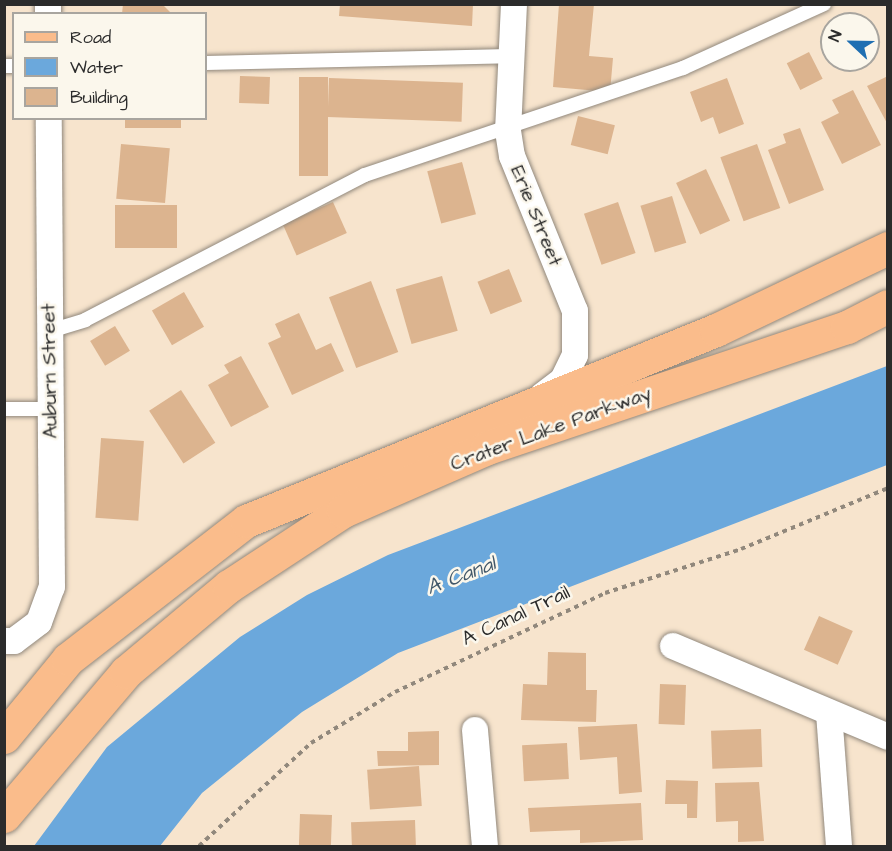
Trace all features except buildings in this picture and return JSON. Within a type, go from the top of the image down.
[{"type":"main road","name":"Crater Lake Parkway","points":[[4,737],[68,659],[246,521],[716,330],[888,248]]},
{"type":"main road","name":"Crater Lake Parkway","points":[[4,816],[126,672],[229,586],[343,511],[487,448],[847,327],[888,306]]},
{"type":"street","name":"Erie Street","points":[[514,4],[514,57],[508,131],[512,156],[575,311],[575,355],[563,380],[529,406]]},
{"type":"street","name":"Auburn Street","points":[[4,641],[14,641],[39,622],[52,587],[49,120]]},
{"type":"street","points":[[674,646],[888,737]]},
{"type":"street","points":[[829,713],[839,846]]},
{"type":"street","points":[[475,730],[485,846]]},
{"type":"lane","points":[[50,331],[85,320],[365,175],[508,131],[683,68],[824,4]]},
{"type":"lane","points":[[207,63],[514,57]]},
{"type":"lane","points":[[4,409],[51,409]]},
{"type":"path","name":"A Canal Trail","points":[[199,846],[311,743],[405,687],[604,593],[741,549],[888,488]]},
{"type":"water","name":"A Canal","points":[[887,366],[887,465],[398,653],[302,712],[202,793],[160,846],[34,846],[107,747],[240,637],[307,595],[388,555]]}]
